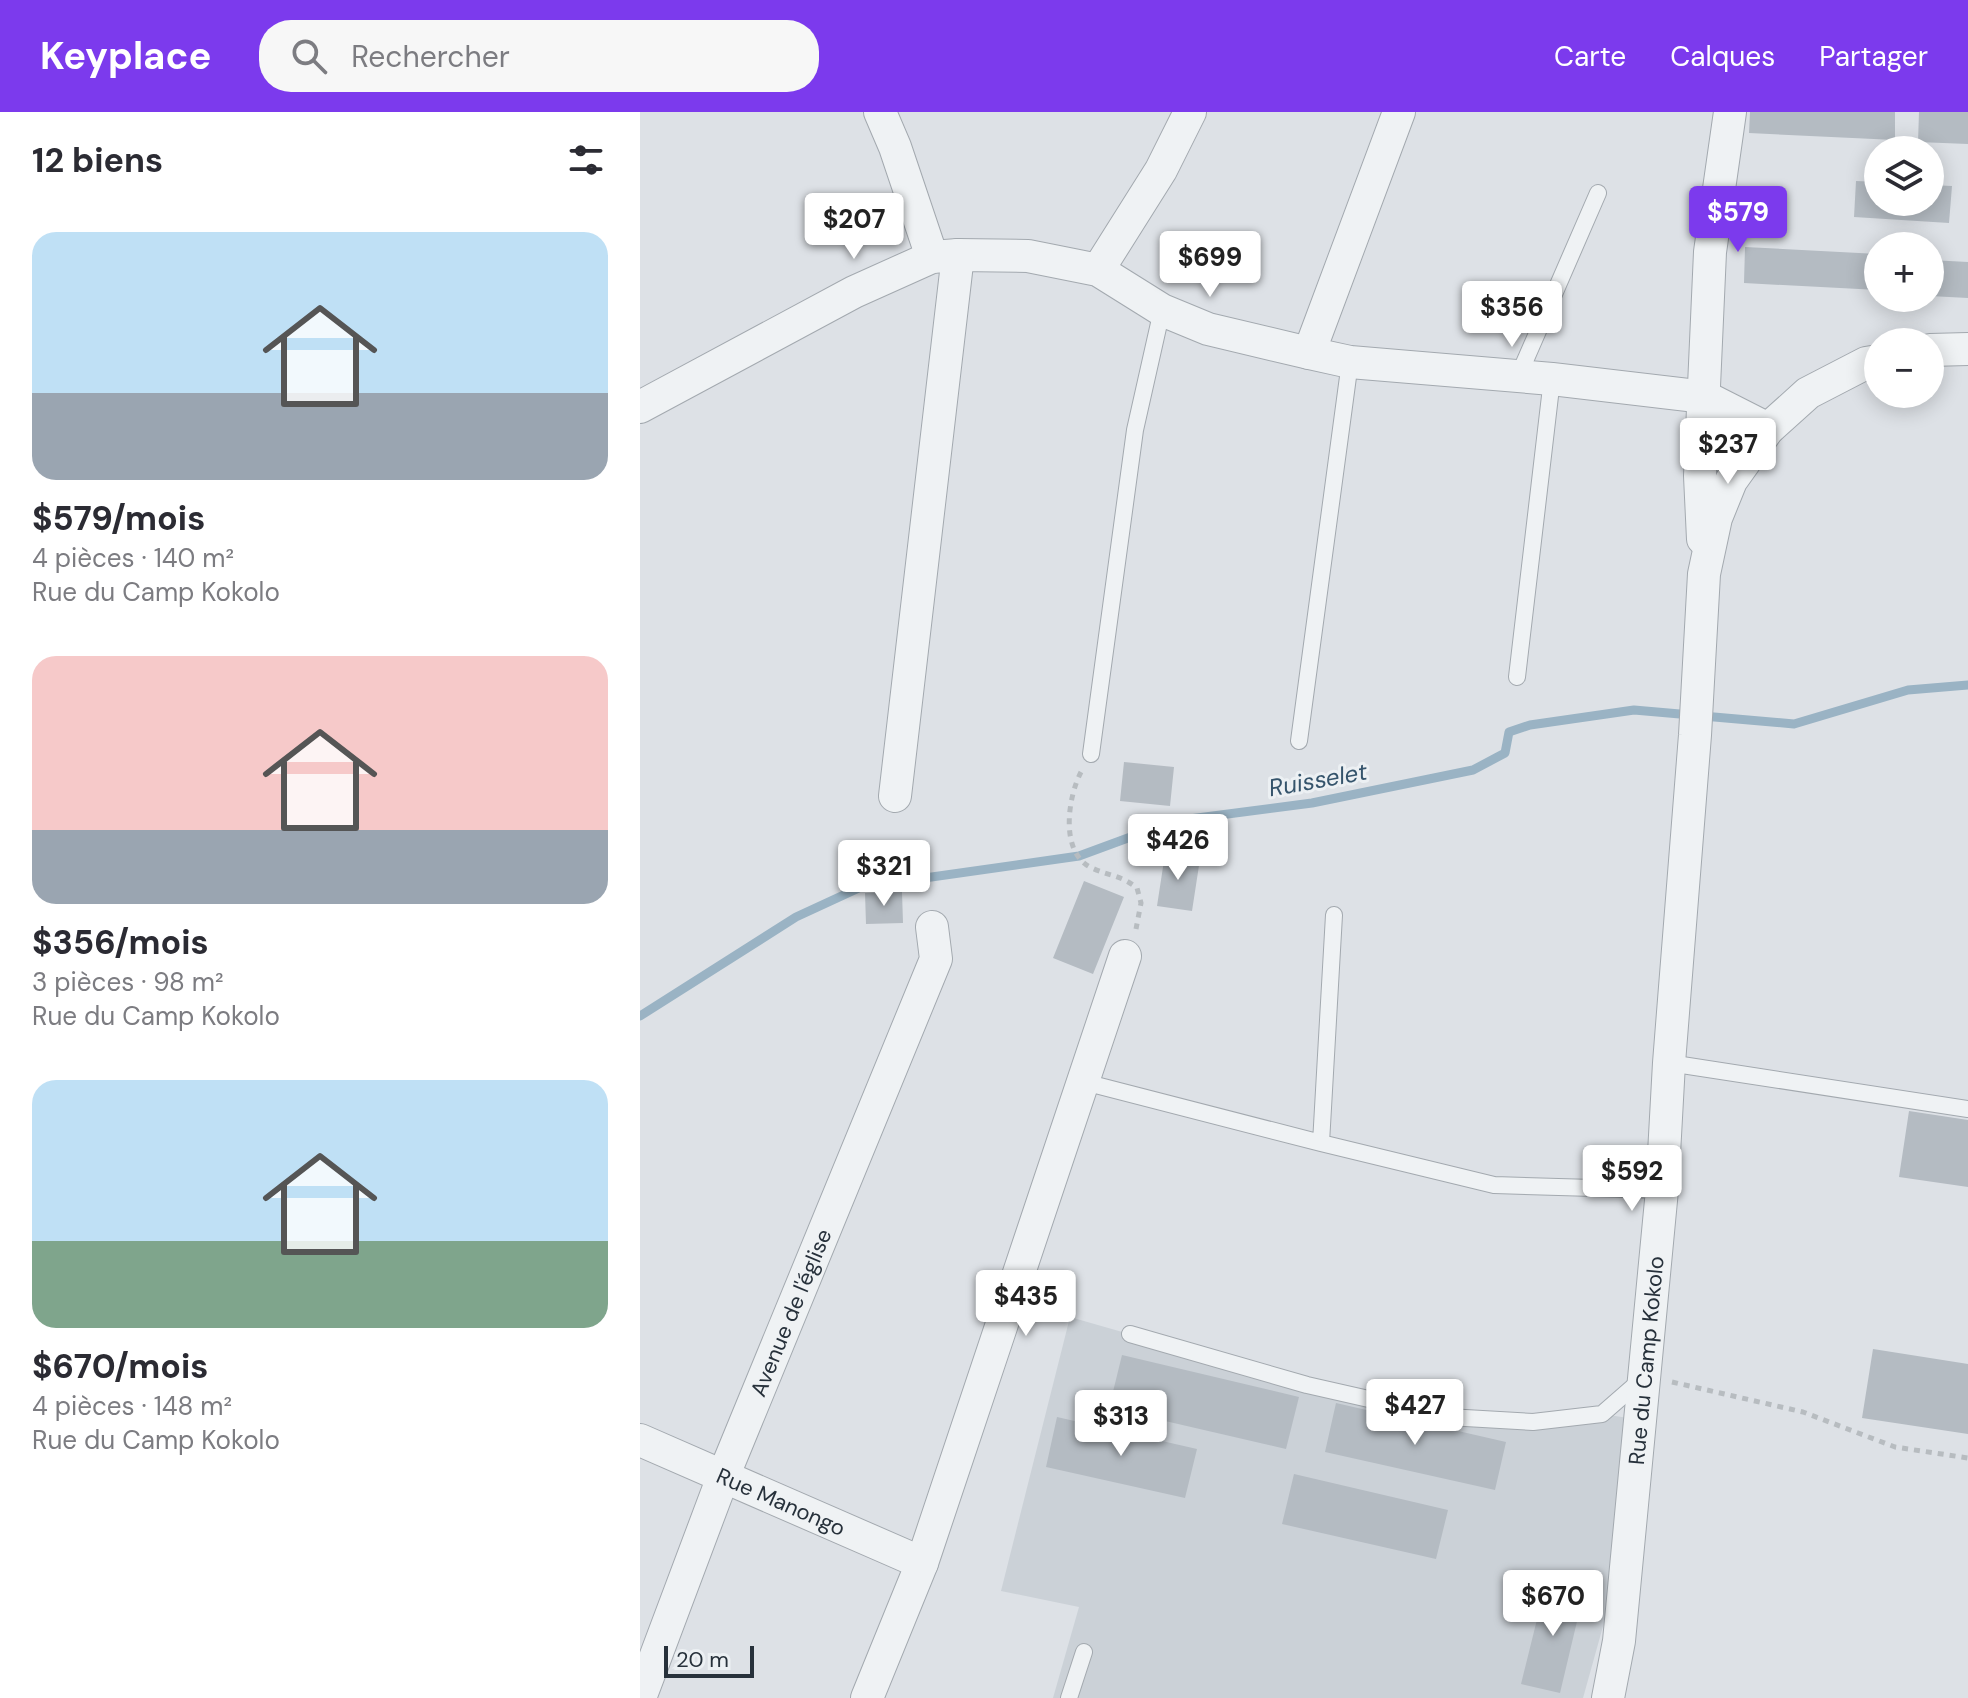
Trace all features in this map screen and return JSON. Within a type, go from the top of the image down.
[{"type":"street","points":[[880,112],[945,256],[895,796]]},
{"type":"street","points":[[1098,270],[1161,170],[1190,112]]},
{"type":"street","points":[[1309,353],[1399,112]]},
{"type":"street","points":[[1704,574],[1700,476],[1710,252],[1730,112]]},
{"type":"street","points":[[640,407],[854,292],[945,256],[1028,256],[1098,270],[1162,310],[1208,329],[1309,353],[1350,362],[1552,379],[1705,397],[1768,429]]},
{"type":"street","points":[[1944,350],[1968,349]]},
{"type":"street","points":[[1704,574],[1716,518],[1731,481],[1768,429],[1808,393],[1864,364]]},
{"type":"street","name":"Rue du Camp Kokolo","points":[[1608,1698],[1619,1641],[1662,1190],[1704,574]]},
{"type":"street","name":"Avenue de l'église","points":[[640,1698],[723,1477],[936,959],[932,927]]},
{"type":"street","points":[[867,1698],[922,1563],[1125,956]]},
{"type":"street","name":"Rue Manongo","points":[[640,1440],[922,1563]]},
{"type":"lane","points":[[1518,377],[1598,193]]},
{"type":"lane","points":[[1091,754],[1135,430],[1162,310]]},
{"type":"lane","points":[[1299,741],[1350,362]]},
{"type":"lane","points":[[1517,677],[1552,379]]},
{"type":"lane","points":[[1321,1143],[1334,915]]},
{"type":"lane","points":[[1669,1063],[1968,1109]]},
{"type":"lane","points":[[1084,1082],[1494,1185],[1662,1190]]},
{"type":"lane","points":[[1130,1334],[1307,1385],[1448,1417],[1533,1422],[1602,1414],[1646,1376]]},
{"type":"lane","points":[[1069,1698],[1084,1652]]},
{"type":"path","points":[[1091,754],[1077,781],[1068,827],[1079,856],[1090,868],[1113,873],[1137,888],[1141,903],[1139,923],[1125,956]]},
{"type":"path","points":[[1646,1376],[1803,1412],[1895,1447],[1968,1458]]},
{"type":"shaded area","points":[[1070,1317],[1307,1385],[1448,1417],[1602,1414],[1635,1419],[1612,1594],[1583,1698],[1053,1698],[1079,1607],[1001,1591]]},
{"type":"building","points":[[1750,112],[1895,112],[1895,136],[1864,136],[1864,139],[1749,133]]},
{"type":"building","points":[[1919,112],[1968,112],[1968,144],[1944,143],[1944,136],[1918,136]]},
{"type":"building","points":[[1856,181],[1864,181],[1864,216],[1944,216],[1944,186],[1952,186],[1949,223],[1854,217]]},
{"type":"building","points":[[1745,247],[1864,253],[1864,289],[1744,283]]},
{"type":"building","points":[[1944,261],[1968,262],[1968,298],[1944,297]]},
{"type":"building","points":[[1124,762],[1174,767],[1170,806],[1120,801]]},
{"type":"building","points":[[1165,854],[1200,859],[1192,911],[1157,906]]},
{"type":"building","points":[[1084,881],[1124,897],[1093,974],[1053,958]]},
{"type":"building","points":[[902,892],[903,923],[866,924],[865,893]]},
{"type":"building","points":[[1909,1111],[1968,1120],[1968,1187],[1899,1177]]},
{"type":"building","points":[[1873,1349],[1968,1364],[1968,1434],[1862,1418]]},
{"type":"building","points":[[1122,1355],[1299,1397],[1286,1449],[1109,1408]]},
{"type":"building","points":[[1336,1403],[1506,1442],[1495,1490],[1325,1452]]},
{"type":"building","points":[[1057,1417],[1197,1449],[1185,1498],[1046,1467]]},
{"type":"building","points":[[1294,1474],[1448,1510],[1436,1559],[1282,1524]]},
{"type":"building","points":[[1546,1583],[1584,1592],[1560,1693],[1521,1684]]},
{"type":"waterway","name":"Ruisselet","points":[[640,1016],[796,917],[861,887],[1079,856],[1174,821],[1312,803],[1473,770],[1505,753],[1509,732],[1530,725],[1634,710],[1794,724],[1908,690],[1968,685]]}]
